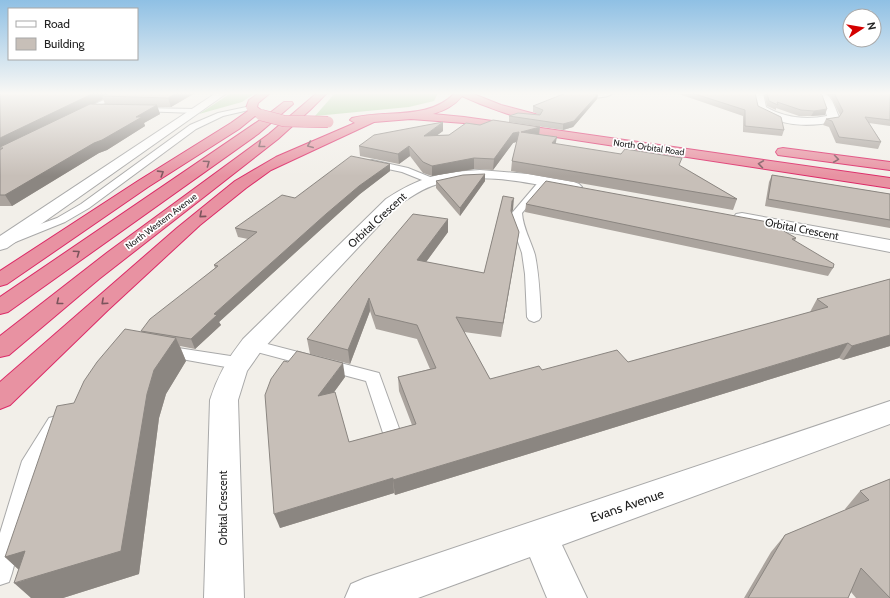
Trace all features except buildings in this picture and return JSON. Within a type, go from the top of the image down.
[{"type":"highway","points":[[0,280],[143,184],[242,121]]},
{"type":"highway","name":"North Western Avenue","points":[[0,308],[266,121]]},
{"type":"highway","name":"North Western Avenue","points":[[0,349],[146,232],[291,121]]},
{"type":"highway","points":[[304,121],[344,121]]},
{"type":"highway","points":[[0,398],[143,266],[230,192],[271,165],[310,145],[348,132],[368,121]]},
{"type":"highway","name":"North Orbital Road","points":[[470,121],[890,183]]},
{"type":"highway","points":[[774,150],[890,166]]},
{"type":"street","points":[[2,242],[181,121]]},
{"type":"street","points":[[803,137],[800,121],[821,121]]},
{"type":"street","name":"Orbital Crescent","points":[[224,598],[224,400],[229,380],[237,363],[252,346],[392,202],[403,193],[432,181],[454,176],[491,174],[519,177],[592,190]]},
{"type":"street","name":"Orbital Crescent","points":[[725,215],[890,246]]},
{"type":"street","name":"Evans Avenue","points":[[365,598],[890,412]]},
{"type":"street","points":[[539,536],[567,598]]},
{"type":"lane","points":[[85,206],[193,127],[204,121]]},
{"type":"lane","points":[[359,161],[405,170],[432,181]]},
{"type":"lane","points":[[534,317],[532,274],[528,253],[517,222],[517,213],[544,182]]},
{"type":"lane","points":[[2,242],[61,220],[85,206],[131,185],[143,184]]},
{"type":"lane","points":[[252,346],[373,377],[391,431]]},
{"type":"lane","points":[[151,348],[237,363]]},
{"type":"lane","points":[[0,573],[32,461],[56,423],[66,412]]}]
